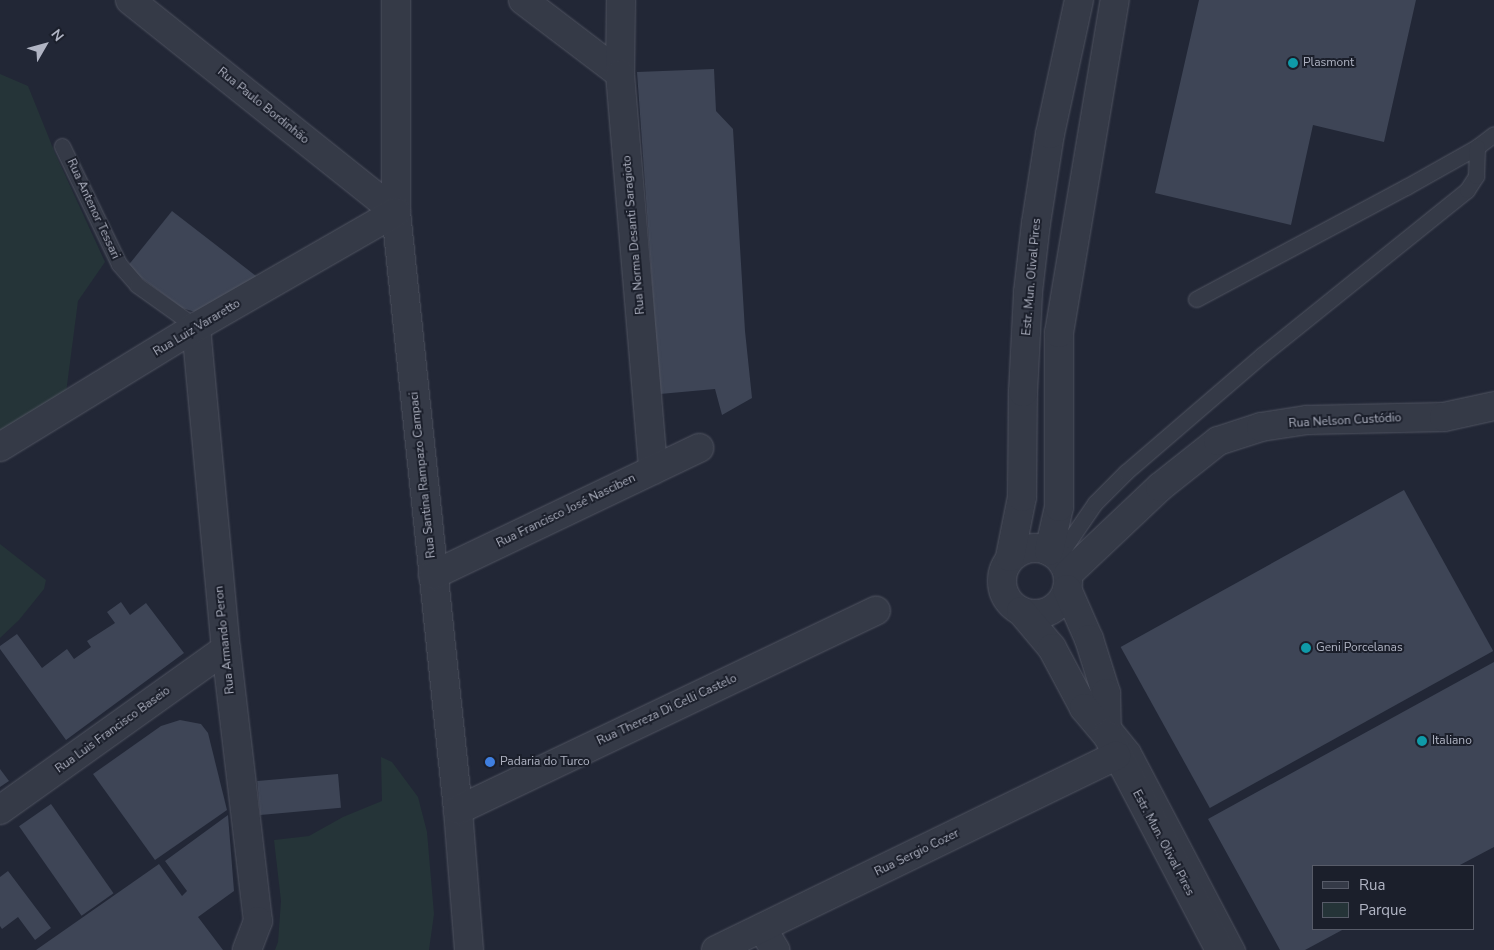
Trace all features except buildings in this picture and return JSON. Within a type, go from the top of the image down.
[{"type":"street","name":"Rua Paulo Bordinhão","points":[[130,0],[396,212]]},
{"type":"street","name":"Rua Santina Rampazo Campaci","points":[[396,0],[396,212],[458,810],[469,950]]},
{"type":"street","points":[[523,0],[620,74]]},
{"type":"street","name":"Rua Norma Desanti Saragioto","points":[[621,0],[620,74],[654,470]]},
{"type":"street","name":"Estr. Mun. Olival Pires","points":[[1079,0],[1050,134],[1036,223],[1028,292],[1022,497],[1010,557],[1001,576],[1002,586],[1005,597],[1021,611],[1052,648],[1084,708],[1110,736],[1220,950]]},
{"type":"street","points":[[1021,611],[1040,614],[1049,611],[1063,598],[1059,508],[1060,333],[1115,0]]},
{"type":"street","name":"Rua Luiz Vararetto","points":[[0,447],[196,327],[396,212]]},
{"type":"street","name":"Rua Armando Peron","points":[[196,327],[226,649],[258,921],[247,950]]},
{"type":"street","name":"Rua Nelson Custódio","points":[[1061,568],[1218,441],[1261,427],[1307,420],[1444,417],[1494,406]]},
{"type":"street","name":"Rua Francisco José Nasciben","points":[[433,575],[699,448]]},
{"type":"street","points":[[1010,557],[1019,551],[1029,548],[1061,568]]},
{"type":"street","name":"Estr. Mun. Olival Pires","points":[[1061,568],[1089,640],[1106,693],[1110,736]]},
{"type":"street","name":"Rua Thereza Di Celli Castelo","points":[[458,810],[876,610]]},
{"type":"street","name":"Rua Luis Francisco Baseio","points":[[0,810],[226,649]]},
{"type":"street","name":"Rua Sergio Cozer","points":[[716,950],[768,939],[1110,736]]},
{"type":"lane","points":[[1196,299],[1477,147],[1494,134]]},
{"type":"lane","name":"Rua Antenor Tessari","points":[[62,146],[118,264],[138,285],[196,327]]},
{"type":"lane","points":[[1061,568],[1095,504],[1126,472],[1262,355],[1467,190],[1476,176],[1477,147]]},
{"type":"lane","points":[[1110,736],[1132,750],[1237,950]]},
{"type":"green space","points":[[0,74],[28,86],[55,153],[105,262],[78,301],[66,393],[0,435]]},
{"type":"green space","points":[[0,544],[46,580],[44,589],[19,620],[0,638]]},
{"type":"green space","points":[[381,757],[392,762],[418,797],[427,832],[434,914],[429,950],[275,950],[278,942],[281,901],[274,840],[309,836],[343,817],[382,801]]},
{"type":"place","name":"Plasmont","points":[[1293,63]]},
{"type":"place","name":"Geni Porcelanas","points":[[1306,648]]},
{"type":"place","name":"Italiano","points":[[1422,741]]},
{"type":"place","name":"Padaria do Turco","points":[[490,762]]}]
